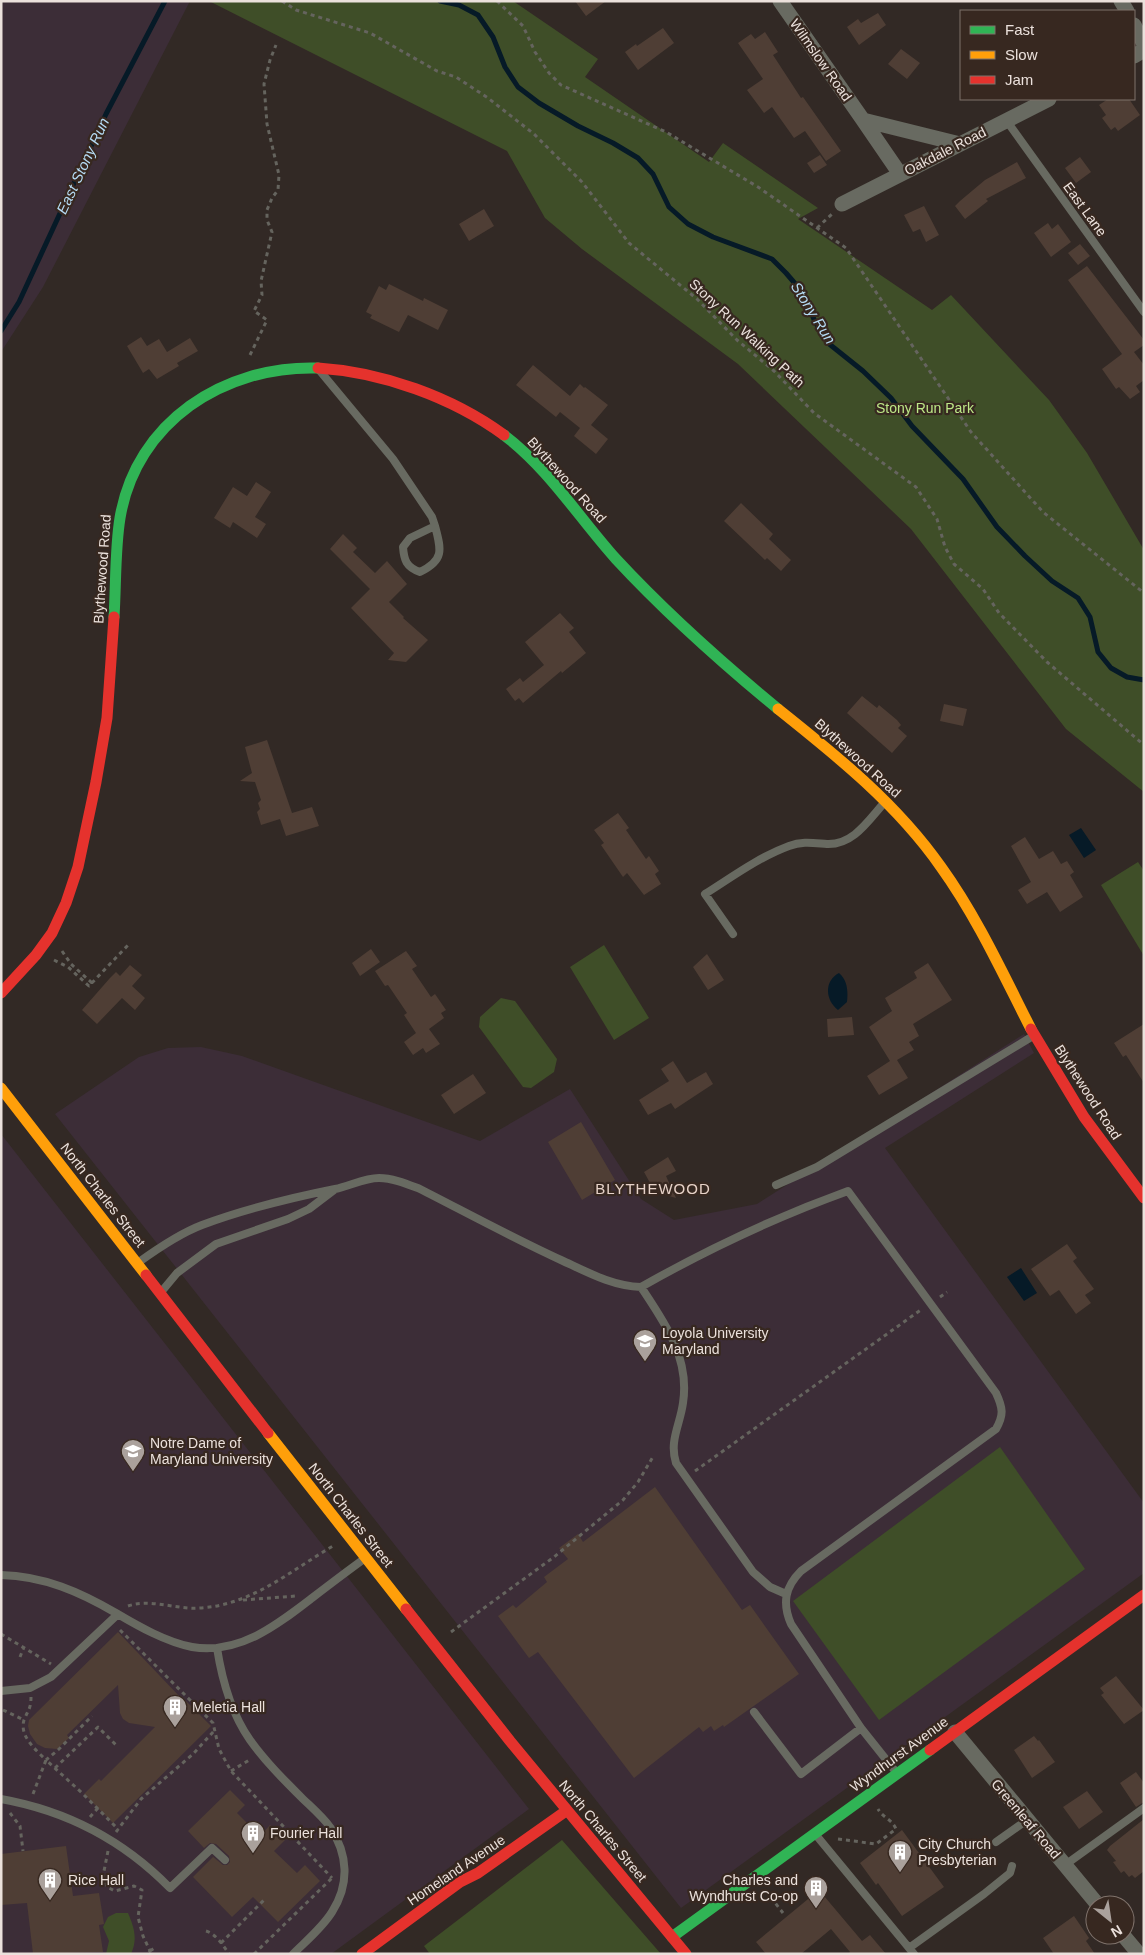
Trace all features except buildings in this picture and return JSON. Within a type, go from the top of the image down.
[{"type":"street","name":"Wilmslow Road","points":[[780,1],[900,174]]},
{"type":"street","points":[[1135,27],[1144,44]]},
{"type":"street","name":"Oakdale Road","points":[[842,204],[1047,100]]},
{"type":"street","points":[[863,120],[960,144]]},
{"type":"street","name":"Blythewood Road","points":[[1,993],[36,956],[52,933],[66,903],[78,866],[99,767],[108,698],[120,518],[124,498],[137,465],[158,433],[182,409],[198,398],[229,384],[255,376],[294,369],[317,368],[364,375],[432,396],[484,423],[518,447],[550,480],[607,548],[655,600],[722,663],[834,756],[913,830],[950,879],[1035,1035],[1088,1122],[1144,1198]]},
{"type":"street","name":"North Charles Street","points":[[1,1088],[365,1558],[566,1811],[686,1954]]},
{"type":"street","name":"Wyndhurst Avenue","points":[[672,1937],[1144,1596]]},
{"type":"street","name":"Greenleaf Road","points":[[955,1732],[1090,1895]]},
{"type":"street","name":"Homeland Avenue","points":[[362,1954],[460,1882],[478,1873],[566,1811]]},
{"type":"lane","name":"East Lane","points":[[1006,120],[1144,312]]},
{"type":"lane","points":[[317,368],[393,459],[432,517],[435,526],[441,550],[438,560],[429,568],[420,572],[411,569],[404,560],[403,546],[410,538],[435,526]]},
{"type":"lane","points":[[733,934],[705,894],[756,862],[787,847],[804,842],[837,844],[845,842],[885,802]]},
{"type":"lane","points":[[776,1185],[825,1162],[1035,1035]]},
{"type":"lane","points":[[138,1263],[200,1225],[300,1196],[380,1178],[404,1182],[420,1188],[530,1246],[594,1276],[626,1286],[641,1287],[696,1256],[747,1232],[848,1191],[996,1393],[1002,1407],[1002,1419],[996,1429],[801,1571],[790,1585],[786,1594],[786,1614],[791,1624],[861,1728],[897,1774]]},
{"type":"lane","points":[[161,1293],[177,1273],[216,1244],[288,1219],[308,1209],[336,1189]]},
{"type":"lane","points":[[641,1287],[669,1330],[680,1358],[683,1375],[683,1404],[675,1432],[673,1453],[676,1463],[753,1572],[770,1587],[786,1594]]},
{"type":"lane","points":[[1,1576],[54,1583],[95,1600],[118,1614],[179,1643],[217,1648],[238,1644],[272,1628],[365,1558]]},
{"type":"lane","points":[[1,1691],[22,1689],[40,1684],[60,1669],[118,1614]]},
{"type":"lane","points":[[217,1648],[222,1678],[233,1708],[249,1739],[332,1831],[340,1846],[345,1866],[342,1890],[331,1913],[293,1954]]},
{"type":"lane","points":[[754,1712],[801,1774],[861,1728]]},
{"type":"lane","points":[[4,1800],[58,1815],[98,1833],[120,1845],[170,1888],[212,1848],[224,1860]]},
{"type":"lane","points":[[1065,1865],[1144,1808]]},
{"type":"lane","points":[[996,1842],[1027,1820]]},
{"type":"lane","points":[[815,1833],[912,1951],[1010,1873],[1012,1866]]},
{"type":"path","name":"Stony Run Walking Path","points":[[282,1],[296,10],[370,33],[437,71],[456,77],[488,98],[534,134],[582,182],[629,243],[696,299],[737,340],[774,371],[814,413],[916,487],[938,519],[945,547],[954,564],[983,589],[999,613],[1047,662],[1144,745]]},
{"type":"path","points":[[497,1],[523,26],[535,52],[549,73],[561,85],[666,132],[758,187],[846,248],[971,432],[1043,512],[1144,593]]},
{"type":"path","points":[[250,355],[267,320],[254,311],[262,296],[261,281],[272,232],[267,220],[267,210],[278,190],[278,174],[267,124],[264,84],[276,45]]},
{"type":"path","points":[[817,228],[842,204]]},
{"type":"path","points":[[52,933],[70,966]]},
{"type":"path","points":[[36,956],[70,966],[92,983],[130,943]]},
{"type":"path","points":[[686,1477],[947,1292]]},
{"type":"path","points":[[451,1632],[554,1557],[623,1500],[638,1482],[654,1455]]},
{"type":"path","points":[[240,1600],[272,1585],[334,1545]]},
{"type":"path","points":[[118,1614],[127,1607],[145,1603],[179,1608],[200,1608],[240,1600],[301,1595],[307,1602]]},
{"type":"path","points":[[120,1630],[213,1723],[219,1749],[231,1772],[342,1890]]},
{"type":"path","points":[[1,1634],[60,1669]]},
{"type":"path","points":[[20,1657],[24,1647]]},
{"type":"path","points":[[31,1697],[30,1709],[24,1720],[25,1735],[28,1741],[118,1829]]},
{"type":"path","points":[[3,1710],[24,1720]]},
{"type":"path","points":[[32,1797],[46,1760],[92,1716]]},
{"type":"path","points":[[55,1768],[98,1727],[116,1745]]},
{"type":"path","points":[[114,1835],[142,1799],[193,1754],[214,1730]]},
{"type":"path","points":[[231,1772],[260,1753]]},
{"type":"path","points":[[4,1800],[6,1807],[20,1826],[24,1851]]},
{"type":"path","points":[[88,1818],[98,1808]]},
{"type":"path","points":[[837,1839],[876,1844],[892,1833],[896,1829],[893,1822],[882,1816],[878,1808]]},
{"type":"path","points":[[20,1826],[23,1818]]},
{"type":"path","points":[[278,1832],[282,1827]]},
{"type":"path","points":[[109,1846],[104,1866],[104,1883],[111,1891],[134,1886],[142,1890],[138,1917],[149,1952],[156,1947]]},
{"type":"path","points":[[254,1954],[332,1878]]},
{"type":"path","points":[[765,1890],[783,1913]]},
{"type":"path","points":[[221,1943],[266,1898]]},
{"type":"path","points":[[206,1931],[210,1932],[229,1954]]},
{"type":"shaded area","points":[[1,1],[190,1],[43,287],[1,352]]},
{"type":"shaded area","name":"Loyola University Maryland","points":[[1024,1034],[1034,1053],[885,1148],[1144,1503],[1144,1573],[681,1908],[55,1114],[139,1057],[168,1048],[201,1047],[242,1056],[480,1141],[570,1089],[641,1199],[674,1220],[757,1204]]},
{"type":"shaded area","name":"Notre Dame of Maryland University","points":[[1,1134],[529,1809],[331,1954],[1,1954]]},
{"type":"green space","name":"Stony Run Park","points":[[209,1],[513,1],[598,59],[585,77],[709,162],[723,143],[818,208],[798,219],[932,310],[951,295],[1049,400],[1087,453],[1144,550],[1144,792],[1066,729],[911,529],[738,364],[582,249],[545,218],[507,151]]},
{"type":"green space","points":[[1138,862],[1144,871],[1144,956],[1101,885]]},
{"type":"green space","points":[[604,945],[649,1018],[614,1040],[570,967]]},
{"type":"green space","points":[[501,998],[515,1001],[557,1059],[554,1072],[531,1088],[523,1087],[479,1027],[480,1017]]},
{"type":"green space","points":[[1000,1447],[1085,1569],[879,1720],[793,1601]]},
{"type":"green space","points":[[562,1840],[661,1954],[430,1954],[424,1946]]},
{"type":"green space","points":[[116,1913],[128,1913],[132,1923],[135,1938],[131,1954],[106,1954],[109,1941],[103,1927],[108,1917]]},
{"type":"water","points":[[1081,828],[1096,850],[1084,858],[1069,835]]},
{"type":"water","points":[[839,973],[846,983],[847,1002],[838,1010],[831,1001],[828,991],[834,976]]},
{"type":"water","points":[[1021,1268],[1037,1293],[1024,1301],[1007,1277]]},
{"type":"waterway","name":"East Stony Run","points":[[1,331],[19,302],[106,114],[165,1]]},
{"type":"waterway","name":"Stony Run","points":[[440,1],[459,5],[478,15],[493,37],[505,67],[518,87],[539,103],[638,158],[653,174],[669,207],[688,224],[713,237],[772,259],[804,294],[815,322],[828,343],[863,371],[891,398],[912,426],[963,479],[997,527],[1025,556],[1052,581],[1078,598],[1090,617],[1098,652],[1111,668],[1127,677],[1144,680]]},
{"type":"traffic: fast","points":[[114,617],[118,530],[129,484],[144,454],[165,428],[190,406],[218,389],[250,377],[283,370],[318,368]]},
{"type":"traffic: fast","points":[[504,435],[520,448],[549,478],[602,543],[654,599],[778,709]]},
{"type":"traffic: fast","points":[[672,1937],[930,1750]]},
{"type":"traffic: slow","points":[[778,709],[865,782],[924,844],[966,906],[989,946],[1031,1029]]},
{"type":"traffic: slow","points":[[1,1088],[146,1275]]},
{"type":"traffic: slow","points":[[268,1433],[406,1609]]},
{"type":"traffic: jam","points":[[318,368],[367,375],[416,389],[462,409],[504,435]]},
{"type":"traffic: jam","points":[[1,993],[36,955],[52,933],[66,903],[78,867],[107,718],[114,617]]},
{"type":"traffic: jam","points":[[1031,1029],[1084,1117],[1144,1198]]},
{"type":"traffic: jam","points":[[146,1275],[268,1433]]},
{"type":"traffic: jam","points":[[930,1750],[1144,1595]]},
{"type":"traffic: jam","points":[[406,1609],[510,1741],[686,1954]]},
{"type":"traffic: jam","points":[[362,1954],[460,1882],[478,1873],[566,1811]]},
{"type":"place","name":"Loyola University Maryland","points":[[645,1362]]},
{"type":"place","name":"Notre Dame of Maryland University","points":[[133,1472]]},
{"type":"place","name":"Meletia Hall","points":[[175,1728]]},
{"type":"place","name":"Fourier Hall","points":[[253,1854]]},
{"type":"place","name":"City Church Presbyterian","points":[[900,1873]]},
{"type":"place","name":"Rice Hall","points":[[50,1901]]},
{"type":"place","name":"Charles and Wyndhurst Co-op","points":[[816,1909]]},
{"type":"district","name":"BLYTHEWOOD","points":[[653,1189]]}]
